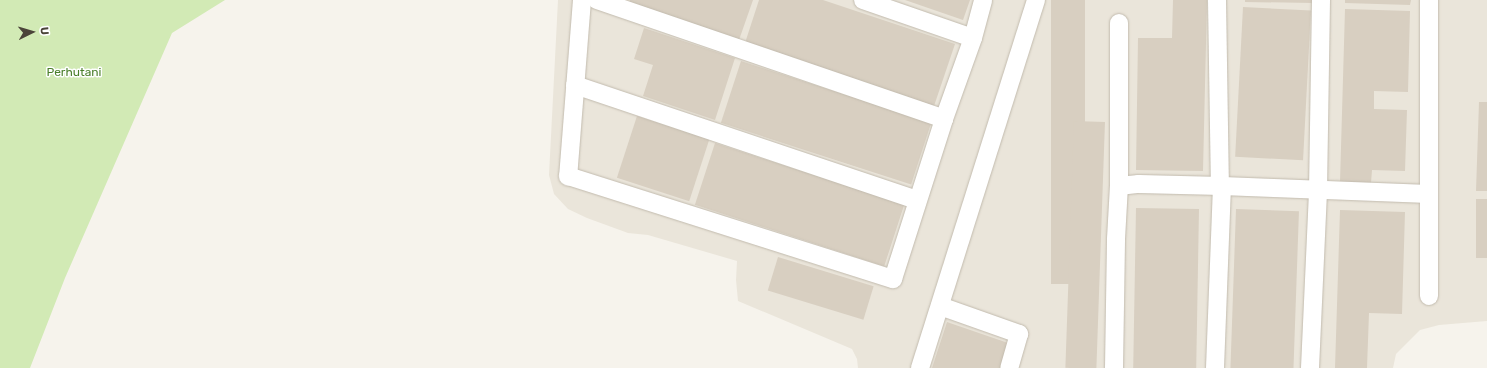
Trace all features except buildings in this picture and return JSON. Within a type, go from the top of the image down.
[{"type":"street","points":[[582,0],[568,176],[893,279],[917,200],[973,38],[983,0]]},
{"type":"street","points":[[597,0],[944,119]]},
{"type":"street","points":[[863,0],[973,38]]},
{"type":"street","points":[[920,368],[1036,0]]},
{"type":"street","points":[[1215,368],[1221,186],[1218,0]]},
{"type":"street","points":[[1310,368],[1318,191],[1321,0]]},
{"type":"street","points":[[1429,0],[1429,296]]},
{"type":"street","points":[[1114,368],[1116,239],[1119,186],[1118,22]]},
{"type":"street","points":[[576,85],[917,200]]},
{"type":"street","points":[[1119,186],[1139,184],[1221,186],[1318,191],[1429,194]]},
{"type":"street","points":[[940,306],[1019,334],[1009,368]]},
{"type":"shaded area","points":[[558,0],[1487,0],[1487,321],[1439,325],[1420,330],[1396,354],[1393,368],[858,368],[857,359],[852,349],[738,301],[736,280],[737,261],[648,235],[628,233],[587,218],[568,209],[554,194],[549,175]]},
{"type":"green space","name":"Perhutani","points":[[0,0],[225,0],[172,33],[65,278],[30,368],[0,368]]}]
